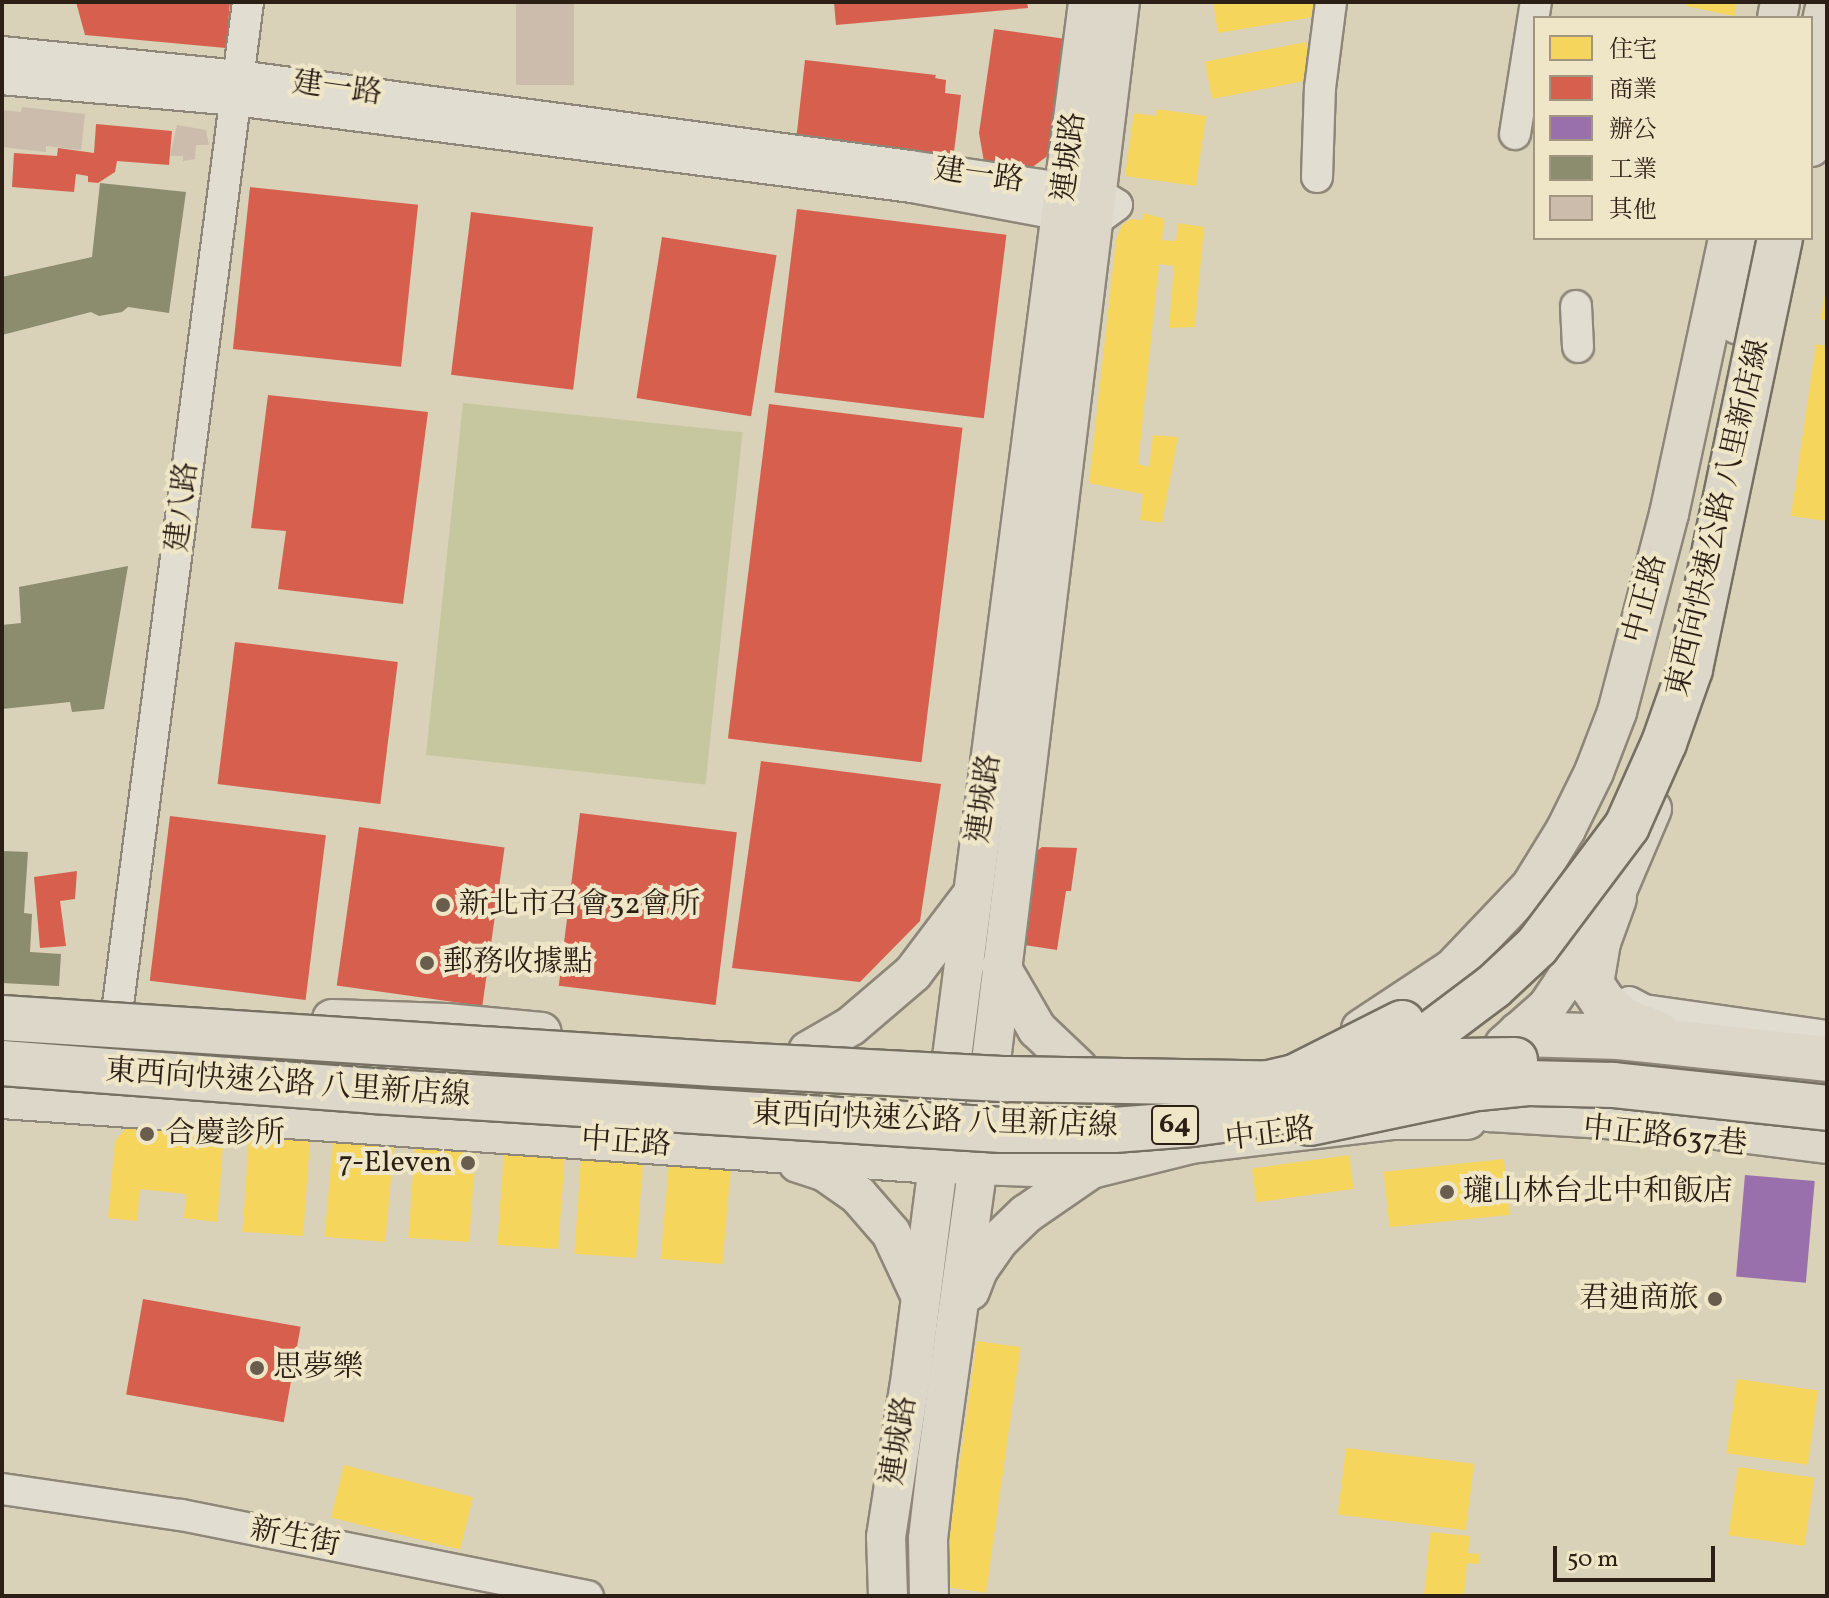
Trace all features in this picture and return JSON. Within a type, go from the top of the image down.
[{"type":"highway","points":[[1813,79],[1827,12]]},
{"type":"highway","points":[[1813,117],[1827,34]]},
{"type":"highway","name":"東西向快速公路 八里新店線","points":[[2,1039],[1099,1109],[1186,1103],[1295,1077],[1426,1011],[1510,941],[1584,844],[1621,781],[1670,654],[1759,240]]},
{"type":"highway","name":"東西向快速公路 八里新店線","points":[[2,1063],[1002,1130],[1114,1130],[1192,1124],[1273,1113],[1339,1092],[1409,1050],[1493,987],[1526,956],[1584,888],[1627,826],[1664,743],[1690,669],[1780,240]]},
{"type":"highway","points":[[1606,909],[1591,984],[1603,1002],[1623,1020],[1683,1043]]},
{"type":"highway","points":[[2,1018],[716,1064],[1007,1079],[1478,1088],[1528,1083],[1613,1085],[1827,1108]]},
{"type":"highway","points":[[1520,1034],[1683,1043],[1827,1059]]},
{"type":"highway","points":[[2,1047],[1030,1117],[1152,1117],[1203,1110],[1407,1062],[1622,1061],[1714,1069],[1827,1085]]},
{"type":"highway","points":[[2,1083],[465,1114],[1134,1142],[1310,1085]]},
{"type":"highway","points":[[1466,1091],[1480,1106],[1654,1119],[1827,1141]]},
{"type":"main road","name":"連城路","points":[[929,1596],[928,1539],[989,1077],[1081,205],[1088,2]]},
{"type":"main road","name":"連城路","points":[[888,1596],[886,1537],[972,893],[1081,205],[1120,2]]},
{"type":"main road","points":[[1813,120],[1827,72]]},
{"type":"main road","name":"中正路","points":[[2,1004],[117,1012],[446,1023],[808,1051],[949,1075],[989,1077],[1078,1068],[1170,1080],[1205,1079],[1248,1070],[1310,1085],[1376,1021],[1453,968],[1531,886],[1566,829],[1617,712],[1669,514],[1728,240]]},
{"type":"main road","name":"中正路","points":[[1466,1091],[1444,1007],[1485,974],[1550,908],[1607,832],[1653,731],[1682,635],[1759,240]]},
{"type":"main road","name":"中正路","points":[[2,1099],[853,1158],[940,1148],[980,1151],[1091,1169],[1191,1144],[1392,1120],[1466,1091],[1547,1007],[1606,909],[1664,783],[1699,684],[1792,240]]},
{"type":"main road","points":[[1606,909],[1607,832]]},
{"type":"main road","points":[[1485,974],[1531,886]]},
{"type":"main road","points":[[808,1051],[851,1026],[913,973],[972,893]]},
{"type":"main road","points":[[1001,967],[1037,1029],[1078,1068]]},
{"type":"main road","points":[[989,1077],[1053,1091],[1133,1087],[1170,1080]]},
{"type":"main road","points":[[1310,1085],[1466,1091]]},
{"type":"main road","points":[[761,1151],[825,1172],[858,1195],[891,1233],[920,1295]]},
{"type":"main road","points":[[957,1328],[978,1270],[1000,1239],[1026,1214],[1091,1169]]},
{"type":"street","name":"建八路","points":[[117,1012],[248,2]]},
{"type":"street","points":[[1317,177],[1320,88],[1331,2]]},
{"type":"street","points":[[1515,134],[1533,21]]},
{"type":"street","name":"建一路","points":[[2,52],[912,187],[1081,205]]},
{"type":"street","name":"建一路","points":[[2,79],[237,88]]},
{"type":"street","points":[[1576,306],[1578,347]]},
{"type":"street","points":[[1606,909],[1607,967],[1612,985],[1624,999],[1644,1010],[1827,1036]]},
{"type":"street","name":"中正路637巷","points":[[1466,1091],[1827,1154]]},
{"type":"street","name":"新生街","points":[[2,1489],[181,1515],[588,1596]]},
{"type":"green space","points":[[463,403],[742,432],[705,784],[426,755]]},
{"type":"building: 住宅","points":[[1213,2],[1317,2],[1320,16],[1218,33]]},
{"type":"building: 住宅","points":[[1687,2],[1737,2],[1734,16],[1686,6]]},
{"type":"building: 住宅","points":[[1306,42],[1313,79],[1212,99],[1205,62]]},
{"type":"building: 住宅","points":[[1157,109],[1206,116],[1196,186],[1125,176],[1134,113],[1156,116]]},
{"type":"building: 住宅","points":[[1144,213],[1164,219],[1162,240],[1176,241],[1178,223],[1204,227],[1195,327],[1169,328],[1174,266],[1159,264],[1138,464],[1149,467],[1153,435],[1178,437],[1162,523],[1140,520],[1143,494],[1089,483],[1116,240],[1122,225],[1131,219],[1142,220]]},
{"type":"building: 住宅","points":[[1827,290],[1827,320],[1820,319]]},
{"type":"building: 住宅","points":[[1816,344],[1827,346],[1827,521],[1791,516]]},
{"type":"building: 住宅","points":[[127,1127],[224,1133],[217,1222],[184,1218],[186,1194],[140,1189],[137,1221],[108,1218],[115,1141]]},
{"type":"building: 住宅","points":[[249,1137],[310,1141],[303,1236],[242,1232]]},
{"type":"building: 住宅","points":[[333,1141],[394,1146],[385,1242],[325,1237]]},
{"type":"building: 住宅","points":[[415,1143],[476,1147],[469,1242],[408,1238]]},
{"type":"building: 住宅","points":[[504,1150],[565,1154],[558,1249],[497,1245]]},
{"type":"building: 住宅","points":[[1349,1155],[1354,1189],[1257,1202],[1252,1169]]},
{"type":"building: 住宅","points":[[581,1158],[643,1162],[636,1258],[574,1254]]},
{"type":"building: 住宅","name":"瓏山林台北中和飯店","points":[[1504,1159],[1510,1215],[1390,1227],[1384,1172]]},
{"type":"building: 住宅","points":[[669,1163],[731,1168],[722,1264],[661,1259]]},
{"type":"building: 住宅","points":[[977,1341],[1021,1347],[986,1593],[942,1587]]},
{"type":"building: 住宅","points":[[1737,1379],[1818,1390],[1808,1465],[1727,1453]]},
{"type":"building: 住宅","points":[[1346,1448],[1474,1464],[1466,1530],[1338,1515]]},
{"type":"building: 住宅","points":[[344,1465],[473,1497],[460,1550],[331,1517]]},
{"type":"building: 住宅","points":[[1738,1467],[1814,1478],[1805,1546],[1728,1535]]},
{"type":"building: 住宅","points":[[1430,1532],[1470,1536],[1468,1553],[1479,1554],[1479,1564],[1467,1563],[1464,1596],[1424,1596]]},
{"type":"building: 商業","points":[[76,2],[230,2],[226,48],[85,35]]},
{"type":"building: 商業","points":[[834,2],[1027,2],[1028,8],[836,25]]},
{"type":"building: 商業","points":[[994,29],[1066,39],[1053,152],[1031,168],[984,162],[979,133]]},
{"type":"building: 商業","points":[[805,60],[936,75],[935,78],[946,80],[945,93],[961,95],[953,160],[796,141]]},
{"type":"building: 商業","points":[[96,124],[172,131],[169,165],[117,161],[115,172],[98,183],[88,182],[88,176],[76,174],[74,192],[12,187],[14,153],[57,156],[58,148],[94,153]]},
{"type":"building: 商業","points":[[250,187],[418,205],[401,367],[233,349]]},
{"type":"building: 商業","points":[[797,209],[1006,235],[984,418],[774,393]]},
{"type":"building: 商業","points":[[471,212],[593,227],[573,390],[451,375]]},
{"type":"building: 商業","points":[[662,237],[777,255],[751,416],[637,398]]},
{"type":"building: 商業","points":[[268,395],[428,412],[403,604],[278,589],[286,531],[251,528]]},
{"type":"building: 商業","points":[[769,404],[963,428],[921,762],[728,738]]},
{"type":"building: 商業","points":[[235,642],[398,662],[380,804],[218,784]]},
{"type":"building: 商業","points":[[761,761],[941,784],[920,921],[860,982],[732,968]]},
{"type":"building: 商業","points":[[580,813],[737,832],[716,1005],[559,986]]},
{"type":"building: 商業","points":[[170,816],[326,835],[306,1000],[150,981]]},
{"type":"building: 商業","points":[[359,827],[505,847],[482,1006],[337,985]]},
{"type":"building: 商業","points":[[1042,847],[1077,848],[1071,891],[1066,891],[1057,950],[1018,944],[1033,854]]},
{"type":"building: 商業","points":[[77,871],[75,899],[60,901],[66,946],[40,948],[34,877]]},
{"type":"building: 商業","points":[[143,1299],[301,1327],[284,1422],[126,1395]]},
{"type":"building: 辦公","points":[[1745,1175],[1815,1181],[1806,1283],[1736,1277]]},
{"type":"building: 工業","points":[[100,183],[186,192],[169,313],[128,307],[122,312],[99,316],[91,312],[2,335],[2,277],[92,257]]},
{"type":"building: 工業","points":[[128,566],[104,709],[72,712],[70,702],[2,709],[2,625],[21,623],[19,587]]},
{"type":"building: 工業","points":[[2,851],[28,852],[24,913],[32,914],[30,952],[61,954],[59,986],[2,983]]},
{"type":"building: 其他","points":[[516,2],[574,2],[574,85],[516,85]]},
{"type":"building: 其他","points":[[22,107],[85,114],[81,150],[46,146],[46,152],[2,147],[2,110],[21,112]]},
{"type":"building: 其他","points":[[177,125],[206,130],[209,145],[196,145],[195,159],[183,161],[183,156],[170,156]]},
{"type":"place","name":"新北市召會32會所","points":[[443,905]]},
{"type":"place","name":"郵務收據點","points":[[427,963]]},
{"type":"place","name":"合慶診所","points":[[147,1134]]},
{"type":"place","name":"7-Eleven","points":[[468,1163]]},
{"type":"place","name":"瓏山林台北中和飯店","points":[[1447,1192]]},
{"type":"place","name":"君迪商旅","points":[[1715,1299]]},
{"type":"place","name":"思夢樂","points":[[257,1368]]}]
